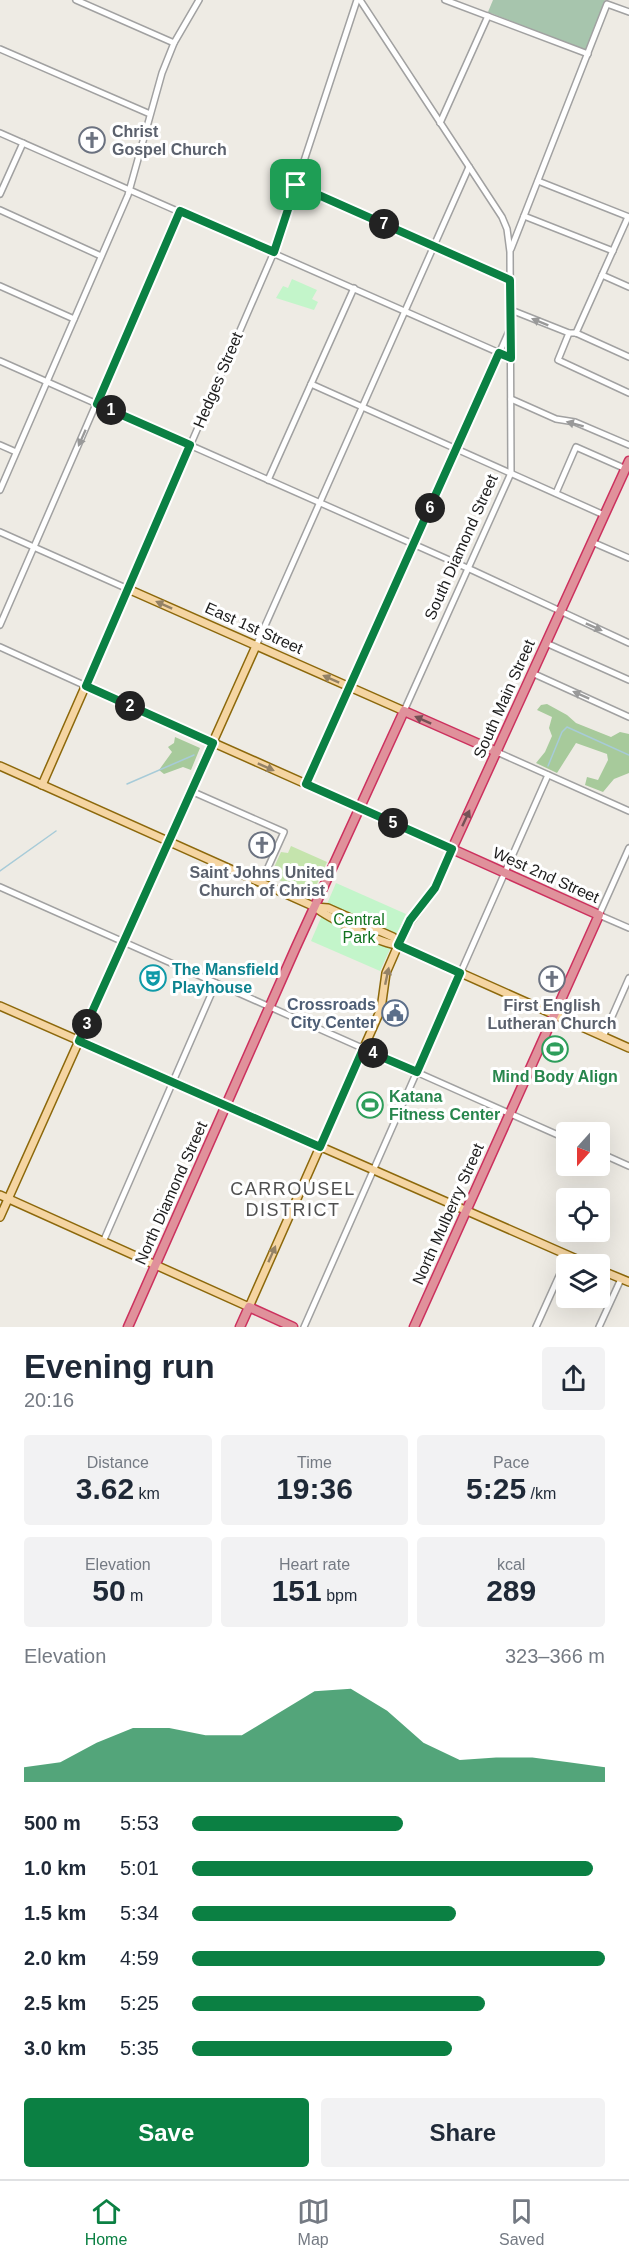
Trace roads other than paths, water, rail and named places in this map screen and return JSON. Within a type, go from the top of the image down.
[{"type":"highway","name":"South Main Street","points":[[452,849],[628,467]]},
{"type":"highway","name":"East 1st Street","points":[[404,711],[496,752]]},
{"type":"highway","name":"South Diamond Street","points":[[315,907],[404,711]]},
{"type":"highway","name":"West 2nd Street","points":[[452,849],[599,915]]},
{"type":"highway","name":"North Diamond Street","points":[[128,1327],[315,907]]},
{"type":"highway","name":"North Mulberry Street","points":[[414,1327],[599,915]]},
{"type":"highway","points":[[240,1327],[249,1307],[293,1327]]},
{"type":"main road","name":"East 1st Street","points":[[128,589],[404,711]]},
{"type":"main road","name":"Hedges Street","points":[[42,785],[128,589]]},
{"type":"main road","points":[[0,1217],[256,646]]},
{"type":"main road","points":[[86,686],[452,849]]},
{"type":"main road","points":[[0,766],[315,907],[323,914],[342,923],[389,944],[398,945],[629,1048]]},
{"type":"main road","name":"South Main Street","points":[[249,1307],[381,1009],[385,976],[398,945],[410,920],[435,888],[452,849]]},
{"type":"main road","points":[[0,1006],[563,1254]]},
{"type":"main road","points":[[0,1195],[249,1307]]},
{"type":"main road","points":[[610,1274],[629,1282]]},
{"type":"street","points":[[76,0],[174,43]]},
{"type":"street","points":[[0,490],[129,189],[150,114],[174,43],[199,0]]},
{"type":"street","name":"South Diamond Street","points":[[358,0],[504,222],[510,252],[511,473],[404,711]]},
{"type":"street","name":"Hedges Street","points":[[128,589],[274,252],[358,0]]},
{"type":"street","points":[[445,0],[588,54]]},
{"type":"street","points":[[510,252],[607,4],[629,12]]},
{"type":"street","points":[[440,123],[488,16]]},
{"type":"street","points":[[0,49],[150,114]]},
{"type":"street","points":[[0,133],[511,358]]},
{"type":"street","points":[[0,194],[23,143]]},
{"type":"street","points":[[256,646],[469,167]]},
{"type":"street","points":[[538,181],[629,217],[576,333]]},
{"type":"street","points":[[296,185],[510,280]]},
{"type":"street","points":[[0,210],[101,256]]},
{"type":"street","points":[[0,626],[180,211]]},
{"type":"street","points":[[524,216],[613,251]]},
{"type":"street","points":[[602,275],[629,287]]},
{"type":"street","points":[[0,286],[74,319]]},
{"type":"street","points":[[268,480],[354,288]]},
{"type":"street","points":[[511,310],[569,333],[576,333],[629,357]]},
{"type":"street","points":[[306,784],[511,326]]},
{"type":"street","points":[[569,333],[558,360],[629,393]]},
{"type":"street","points":[[0,361],[468,568],[629,643]]},
{"type":"street","points":[[311,384],[604,515]]},
{"type":"street","points":[[511,399],[556,419],[575,422],[629,445]]},
{"type":"street","points":[[0,445],[16,452]]},
{"type":"street","points":[[556,493],[576,447],[628,467]]},
{"type":"street","name":"East 1st Street","points":[[0,532],[128,589]]},
{"type":"street","points":[[592,542],[629,558]]},
{"type":"street","points":[[546,643],[629,680]]},
{"type":"street","points":[[0,647],[86,686]]},
{"type":"street","points":[[532,673],[629,717]]},
{"type":"street","points":[[496,752],[629,811]]},
{"type":"street","points":[[304,1327],[548,776]]},
{"type":"street","points":[[191,791],[284,832],[261,883]]},
{"type":"street","points":[[599,915],[629,848]]},
{"type":"street","points":[[0,887],[556,1134]]},
{"type":"street","name":"West 2nd Street","points":[[599,915],[629,928]]},
{"type":"street","points":[[603,1037],[629,978]]},
{"type":"street","points":[[103,1242],[216,983]]},
{"type":"street","points":[[610,1158],[629,1166]]},
{"type":"street","points":[[599,1327],[621,1279]]},
{"type":"street","points":[[536,1327],[556,1283]]},
{"type":"waterway","points":[[548,766],[562,732],[567,727],[629,755]]},
{"type":"waterway","points":[[127,784],[194,755]]},
{"type":"waterway","points":[[0,871],[56,831]]},
{"type":"place","name":"Christ Gospel Church","points":[[92,140]]},
{"type":"place","name":"Saint Johns United Church of Christ","points":[[262,845]]},
{"type":"place","name":"The Mansfield Playhouse","points":[[153,978]]},
{"type":"place","name":"First English Lutheran Church","points":[[552,979]]},
{"type":"place","name":"Crossroads City Center","points":[[395,1013]]},
{"type":"place","name":"Mind Body Align","points":[[555,1049]]},
{"type":"place","name":"Katana Fitness Center","points":[[370,1105]]},
{"type":"district","name":"CARROUSEL DISTRICT","points":[[293,1199]]},
{"type":"park label","name":"Central Park","points":[[359,928]]}]
